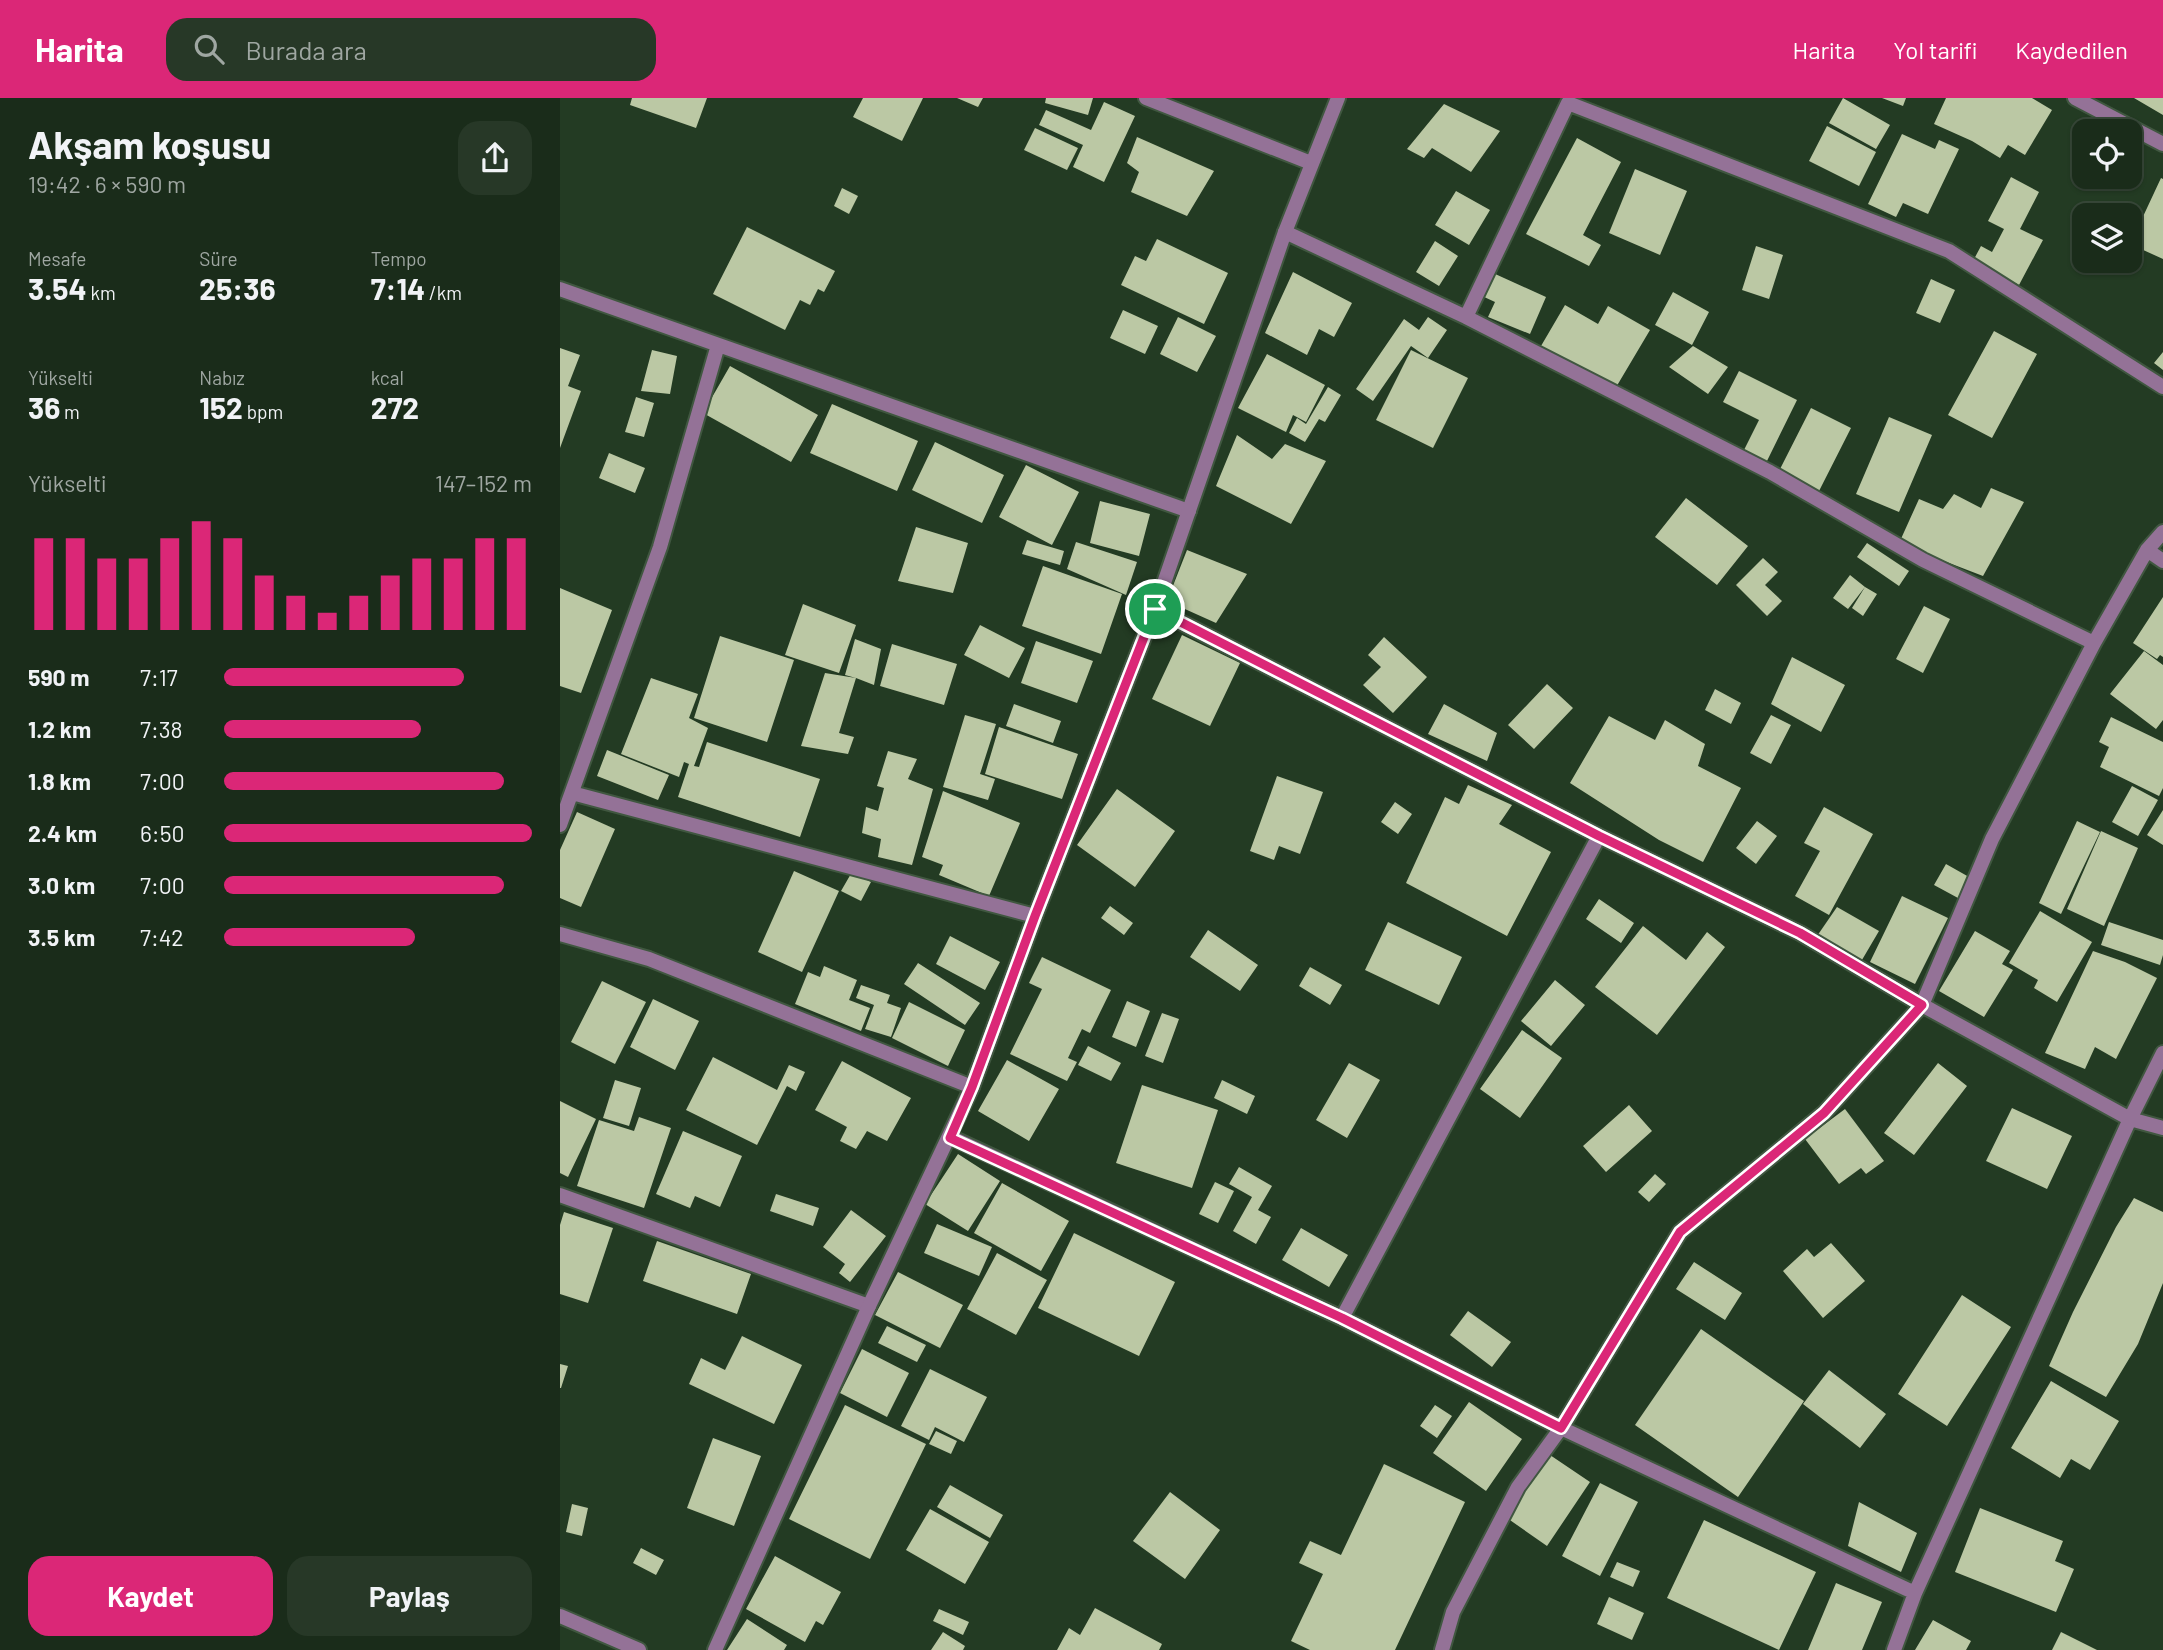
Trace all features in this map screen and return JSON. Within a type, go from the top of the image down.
[{"type":"street","points":[[1146,98],[1311,163]]},
{"type":"street","points":[[715,1650],[869,1306],[972,1087],[1035,916],[1155,609],[1285,232],[1338,98]]},
{"type":"street","points":[[2075,98],[2163,144]]},
{"type":"street","points":[[1465,317],[1568,103],[1949,251],[2163,387]]},
{"type":"street","points":[[1285,232],[1465,317],[1770,472],[1923,560],[2094,643]]},
{"type":"street","points":[[560,289],[1189,511]]},
{"type":"street","points":[[560,825],[660,547],[718,345]]},
{"type":"street","points":[[1442,1650],[1453,1612],[1518,1487],[1561,1428],[1680,1232],[1824,1113],[1922,1005],[1992,839],[2094,643],[2147,550],[2163,532]]},
{"type":"street","points":[[2147,550],[2163,561]]},
{"type":"street","points":[[1155,609],[1599,836],[1800,933],[1922,1005],[2130,1119],[2163,1128]]},
{"type":"street","points":[[572,793],[1035,916]]},
{"type":"street","points":[[1342,1318],[1599,836]]},
{"type":"street","points":[[560,934],[649,959],[972,1087]]},
{"type":"street","points":[[1894,1650],[1915,1593],[2130,1119],[2163,1053]]},
{"type":"street","points":[[950,1138],[1342,1318],[1561,1428],[1915,1593]]},
{"type":"street","points":[[560,1195],[869,1306]]},
{"type":"street","points":[[560,1616],[639,1650]]},
{"type":"building","points":[[632,98],[707,98],[696,128],[630,105]]},
{"type":"building","points":[[863,98],[923,98],[902,141],[853,117]]},
{"type":"building","points":[[957,98],[983,98],[978,107]]},
{"type":"building","points":[[1046,98],[1093,98],[1088,115],[1045,103]]},
{"type":"building","points":[[1843,98],[1890,125],[1876,149],[1829,123]]},
{"type":"building","points":[[1882,98],[1906,98],[1903,106]]},
{"type":"building","points":[[1946,98],[2032,98],[2052,110],[2025,155],[2008,145],[2000,158],[1972,141],[1934,124]]},
{"type":"building","points":[[2134,98],[2163,98],[2163,115]]},
{"type":"building","points":[[1104,102],[1135,116],[1104,182],[1073,167],[1083,145],[1039,125],[1046,110],[1091,130]]},
{"type":"building","points":[[1444,104],[1500,131],[1471,172],[1432,148],[1424,158],[1407,149]]},
{"type":"building","points":[[1827,126],[1876,152],[1859,186],[1809,161]]},
{"type":"building","points":[[1035,128],[1078,148],[1067,170],[1024,150]]},
{"type":"building","points":[[1902,134],[1935,149],[1939,140],[1959,149],[1928,214],[1903,203],[1896,217],[1868,204]]},
{"type":"building","points":[[1137,137],[1214,171],[1187,216],[1131,192],[1139,172],[1127,163]]},
{"type":"building","points":[[1577,138],[1621,162],[1583,235],[1601,245],[1589,266],[1526,234]]},
{"type":"building","points":[[1635,169],[1687,191],[1660,255],[1609,233]]},
{"type":"building","points":[[2011,177],[2039,192],[2020,229],[2043,240],[2019,285],[1973,261],[1981,246],[1992,252],[2004,229],[1988,221]]},
{"type":"building","points":[[2161,178],[2163,259],[2142,249],[2142,219]]},
{"type":"building","points":[[842,188],[858,196],[849,214],[834,206]]},
{"type":"building","points":[[1456,191],[1490,210],[1469,245],[1435,225]]},
{"type":"building","points":[[747,227],[835,271],[824,292],[818,289],[810,305],[800,300],[785,330],[713,294]]},
{"type":"building","points":[[1157,239],[1228,273],[1204,324],[1121,285],[1135,256],[1146,261]]},
{"type":"building","points":[[1435,241],[1458,256],[1439,286],[1416,272]]},
{"type":"building","points":[[1756,246],[1783,255],[1769,299],[1742,290]]},
{"type":"building","points":[[1293,272],[1352,303],[1334,337],[1319,329],[1307,355],[1265,333]]},
{"type":"building","points":[[1493,273],[1546,297],[1530,334],[1488,317],[1495,302],[1482,296]]},
{"type":"building","points":[[1931,279],[1955,290],[1940,323],[1916,313]]},
{"type":"building","points":[[1673,292],[1709,312],[1692,345],[1655,325]]},
{"type":"building","points":[[1565,305],[1598,324],[1608,306],[1650,330],[1615,389],[1541,346]]},
{"type":"building","points":[[1123,310],[1158,326],[1145,354],[1110,338]]},
{"type":"building","points":[[1178,317],[1216,336],[1197,372],[1160,354]]},
{"type":"building","points":[[1428,317],[1447,330],[1428,358],[1411,346],[1373,401],[1356,389],[1404,319],[1419,330]]},
{"type":"building","points":[[1994,331],[2037,354],[1992,438],[1948,415]]},
{"type":"building","points":[[1693,346],[1728,367],[1708,394],[1669,367]]},
{"type":"building","points":[[560,348],[580,355],[568,386],[581,391],[560,448]]},
{"type":"building","points":[[652,350],[677,356],[670,394],[641,391]]},
{"type":"building","points":[[1411,350],[1468,378],[1433,448],[1376,420]]},
{"type":"building","points":[[2163,352],[2163,370],[2154,363]]},
{"type":"building","points":[[1267,354],[1325,385],[1306,422],[1293,415],[1286,432],[1238,408]]},
{"type":"building","points":[[730,366],[818,415],[791,462],[703,413]]},
{"type":"building","points":[[1739,371],[1797,400],[1766,463],[1743,452],[1759,420],[1723,402]]},
{"type":"building","points":[[1328,387],[1341,395],[1325,422],[1319,419],[1305,442],[1289,433],[1297,418],[1306,424]]},
{"type":"building","points":[[636,397],[654,403],[644,437],[625,432]]},
{"type":"building","points":[[832,404],[918,441],[897,491],[810,453]]},
{"type":"building","points":[[1811,408],[1851,428],[1818,493],[1778,473]]},
{"type":"building","points":[[1889,417],[1932,435],[1899,512],[1856,494]]},
{"type":"building","points":[[1237,435],[1272,459],[1285,444],[1326,461],[1291,524],[1216,486]]},
{"type":"building","points":[[935,442],[1004,475],[982,523],[912,490]]},
{"type":"building","points":[[609,453],[645,468],[635,493],[599,478]]},
{"type":"building","points":[[1026,465],[1079,492],[1052,545],[999,517]]},
{"type":"building","points":[[1991,488],[2024,502],[1983,576],[1900,541],[1919,499],[1943,509],[1954,494],[1981,508]]},
{"type":"building","points":[[1686,498],[1748,546],[1717,585],[1655,537]]},
{"type":"building","points":[[1100,501],[1150,514],[1139,556],[1090,543]]},
{"type":"building","points":[[916,527],[968,543],[953,593],[898,581]]},
{"type":"building","points":[[1027,540],[1064,551],[1060,565],[1022,554]]},
{"type":"building","points":[[1076,542],[1137,562],[1126,595],[1067,569]]},
{"type":"building","points":[[1867,543],[1909,571],[1899,586],[1857,557]]},
{"type":"building","points":[[1187,550],[1247,574],[1216,623],[1167,601]]},
{"type":"building","points":[[1763,558],[1778,572],[1765,585],[1782,601],[1767,616],[1736,585]]},
{"type":"building","points":[[1043,566],[1122,594],[1101,654],[1022,626]]},
{"type":"building","points":[[1850,575],[1865,587],[1848,609],[1833,598]]},
{"type":"building","points":[[1865,587],[1877,594],[1863,616],[1852,608]]},
{"type":"building","points":[[560,588],[612,610],[581,693],[560,686]]},
{"type":"building","points":[[2163,597],[2163,657],[2160,655],[2157,659],[2133,643]]},
{"type":"building","points":[[803,604],[856,625],[839,673],[785,655]]},
{"type":"building","points":[[1924,606],[1950,619],[1923,673],[1896,659]]},
{"type":"building","points":[[980,625],[1025,648],[1009,678],[964,655]]},
{"type":"building","points":[[1182,635],[1240,663],[1210,726],[1152,699]]},
{"type":"building","points":[[720,636],[794,660],[767,742],[694,718]]},
{"type":"building","points":[[1384,637],[1427,677],[1393,713],[1363,685],[1381,667],[1368,655]]},
{"type":"building","points":[[855,639],[881,649],[874,685],[845,675]]},
{"type":"building","points":[[1036,641],[1093,661],[1077,703],[1021,683]]},
{"type":"building","points":[[892,644],[957,664],[944,705],[880,686]]},
{"type":"building","points":[[2144,651],[2163,665],[2163,720],[2156,729],[2110,694]]},
{"type":"building","points":[[1792,657],[1845,685],[1821,732],[1771,704]]},
{"type":"building","points":[[825,673],[856,678],[839,733],[854,737],[848,754],[801,746]]},
{"type":"building","points":[[651,678],[698,694],[689,718],[708,728],[694,766],[699,767],[707,742],[820,779],[800,837],[678,797],[689,764],[684,762],[679,777],[621,754]]},
{"type":"building","points":[[1547,684],[1573,708],[1534,749],[1508,725]]},
{"type":"building","points":[[1715,689],[1741,703],[1731,724],[1705,710]]},
{"type":"building","points":[[1014,704],[1061,721],[1053,743],[1006,726]]},
{"type":"building","points":[[1444,704],[1497,733],[1487,761],[1428,734]]},
{"type":"building","points":[[965,715],[996,724],[980,774],[995,779],[988,800],[943,787]]},
{"type":"building","points":[[1771,715],[1791,725],[1771,764],[1750,753]]},
{"type":"building","points":[[1609,716],[1655,740],[1665,720],[1705,744],[1698,766],[1741,788],[1703,862],[1659,840],[1570,783]]},
{"type":"building","points":[[2111,717],[2163,742],[2163,788],[2159,796],[2100,767],[2109,747],[2099,742]]},
{"type":"building","points":[[999,727],[1078,754],[1062,799],[985,774]]},
{"type":"building","points":[[607,750],[669,775],[658,800],[597,776]]},
{"type":"building","points":[[888,751],[917,759],[908,779],[933,789],[912,865],[878,857],[881,839],[862,833],[866,807],[878,811],[884,788],[877,786]]},
{"type":"building","points":[[1277,776],[1323,792],[1300,854],[1279,846],[1274,860],[1250,851]]},
{"type":"building","points":[[1468,785],[1512,805],[1499,824],[1551,852],[1507,936],[1406,883],[1445,797],[1459,804]]},
{"type":"building","points":[[2132,786],[2158,800],[2138,836],[2112,822]]},
{"type":"building","points":[[1117,789],[1175,831],[1135,887],[1077,845]]},
{"type":"building","points":[[943,791],[1020,823],[989,896],[939,875],[943,865],[922,857]]},
{"type":"building","points":[[1395,802],[1412,814],[1398,834],[1381,822]]},
{"type":"building","points":[[1824,807],[1873,834],[1829,915],[1795,896],[1820,851],[1804,843]]},
{"type":"building","points":[[2163,810],[2163,845],[2147,835]]},
{"type":"building","points":[[577,812],[615,829],[581,907],[560,898],[560,850]]},
{"type":"building","points":[[1757,821],[1777,836],[1756,864],[1736,848]]},
{"type":"building","points":[[2077,821],[2100,832],[2061,914],[2039,903]]},
{"type":"building","points":[[2101,831],[2138,848],[2104,926],[2067,909]]},
{"type":"building","points":[[1946,864],[1969,877],[1958,898],[1934,885]]},
{"type":"building","points":[[794,871],[839,891],[802,972],[758,952]]},
{"type":"building","points":[[852,872],[871,882],[861,901],[841,891]]},
{"type":"building","points":[[1902,896],[1948,918],[1915,984],[1870,962]]},
{"type":"building","points":[[1599,899],[1634,923],[1621,943],[1586,919]]},
{"type":"building","points":[[1110,906],[1133,923],[1124,935],[1101,918]]},
{"type":"building","points":[[1837,907],[1879,931],[1859,965],[1815,939]]},
{"type":"building","points":[[2040,911],[2092,942],[2057,1002],[2034,988],[2038,980],[2009,963]]},
{"type":"building","points":[[1388,922],[1462,957],[1439,1005],[1365,970]]},
{"type":"building","points":[[2109,922],[2163,940],[2160,965],[2101,945]]},
{"type":"building","points":[[1643,926],[1686,960],[1707,932],[1725,947],[1657,1035],[1595,987]]},
{"type":"building","points":[[1208,930],[1258,965],[1240,991],[1190,957]]},
{"type":"building","points":[[1975,931],[2010,951],[2002,964],[2013,970],[1984,1017],[1939,991]]},
{"type":"building","points":[[950,936],[1000,962],[985,990],[936,964]]},
{"type":"building","points":[[2093,951],[2125,962],[2157,978],[2116,1059],[2095,1047],[2085,1069],[2045,1053]]},
{"type":"building","points":[[1042,957],[1111,990],[1090,1033],[1082,1029],[1068,1058],[1077,1062],[1067,1081],[1010,1054],[1042,989],[1029,983]]},
{"type":"building","points":[[918,963],[980,1003],[965,1025],[904,984]]},
{"type":"building","points":[[824,966],[857,980],[849,1000],[870,1008],[861,1031],[795,1004],[808,972],[820,977]]},
{"type":"building","points":[[1310,967],[1342,985],[1330,1005],[1299,986]]},
{"type":"building","points":[[1555,980],[1585,1005],[1551,1046],[1521,1021]]},
{"type":"building","points":[[602,981],[646,1002],[615,1064],[571,1042]]},
{"type":"building","points":[[861,985],[890,995],[887,1003],[901,1008],[891,1037],[865,1029],[874,1005],[856,998]]},
{"type":"building","points":[[653,999],[699,1021],[675,1070],[630,1047]]},
{"type":"building","points":[[1127,1001],[1150,1011],[1136,1047],[1112,1037]]},
{"type":"building","points":[[909,1002],[965,1030],[948,1066],[892,1038]]},
{"type":"building","points":[[1162,1013],[1179,1019],[1163,1063],[1145,1056]]},
{"type":"building","points":[[1522,1030],[1562,1058],[1520,1118],[1480,1089]]},
{"type":"building","points":[[1088,1046],[1121,1063],[1111,1081],[1078,1065]]},
{"type":"building","points":[[713,1057],[777,1090],[789,1065],[805,1072],[796,1091],[787,1086],[757,1145],[686,1110]]},
{"type":"building","points":[[1007,1060],[1059,1089],[1029,1141],[978,1111]]},
{"type":"building","points":[[842,1061],[911,1098],[887,1141],[867,1131],[856,1149],[840,1141],[847,1127],[815,1110]]},
{"type":"building","points":[[1349,1063],[1380,1080],[1347,1138],[1316,1120]]},
{"type":"building","points":[[1938,1063],[1967,1086],[1914,1155],[1884,1133]]},
{"type":"building","points":[[615,1080],[641,1088],[629,1126],[603,1118]]},
{"type":"building","points":[[1222,1080],[1255,1096],[1247,1114],[1214,1098]]},
{"type":"building","points":[[1142,1085],[1218,1110],[1192,1188],[1116,1163]]},
{"type":"building","points":[[560,1101],[596,1119],[568,1177],[560,1173]]},
{"type":"building","points":[[1629,1105],[1652,1131],[1606,1172],[1583,1146]]},
{"type":"building","points":[[2012,1108],[2072,1136],[2047,1189],[1986,1161]]},
{"type":"building","points":[[1845,1109],[1884,1161],[1866,1174],[1861,1168],[1839,1184],[1805,1139]]},
{"type":"building","points":[[639,1117],[671,1128],[644,1208],[577,1186],[599,1120],[634,1131]]},
{"type":"building","points":[[683,1131],[742,1156],[720,1207],[695,1196],[690,1208],[656,1194]]},
{"type":"building","points":[[958,1154],[1000,1181],[968,1231],[925,1204]]},
{"type":"building","points":[[1239,1167],[1272,1186],[1258,1210],[1271,1217],[1256,1244],[1233,1231],[1252,1197],[1229,1184]]},
{"type":"building","points":[[1655,1174],[1666,1184],[1649,1202],[1638,1192]]},
{"type":"building","points":[[1215,1182],[1234,1191],[1218,1223],[1199,1214]]},
{"type":"building","points":[[1002,1183],[1069,1221],[1041,1271],[974,1233]]},
{"type":"building","points":[[776,1194],[819,1208],[813,1226],[770,1211]]},
{"type":"building","points":[[2134,1198],[2163,1212],[2163,1283],[2138,1344],[2106,1397],[2049,1366],[2116,1227]]},
{"type":"building","points":[[851,1210],[886,1236],[850,1282],[839,1273],[845,1264],[823,1247]]},
{"type":"building","points":[[564,1212],[613,1228],[588,1303],[560,1294],[560,1225]]},
{"type":"building","points":[[937,1224],[992,1247],[979,1276],[924,1253]]},
{"type":"building","points":[[1301,1228],[1348,1255],[1329,1287],[1282,1260]]},
{"type":"building","points":[[1074,1233],[1175,1282],[1139,1356],[1038,1308]]},
{"type":"building","points":[[657,1241],[751,1274],[737,1314],[643,1281]]},
{"type":"building","points":[[1831,1243],[1865,1281],[1823,1318],[1783,1271],[1807,1249],[1814,1257]]},
{"type":"building","points":[[997,1253],[1047,1280],[1016,1335],[967,1309]]},
{"type":"building","points":[[1694,1262],[1742,1293],[1725,1320],[1676,1289]]},
{"type":"building","points":[[898,1272],[963,1305],[940,1348],[875,1315]]},
{"type":"building","points":[[1962,1295],[2011,1327],[1947,1426],[1898,1394]]},
{"type":"building","points":[[1468,1311],[1511,1342],[1492,1367],[1450,1335]]},
{"type":"building","points":[[887,1326],[926,1345],[917,1362],[878,1343]]},
{"type":"building","points":[[1701,1329],[1804,1401],[1738,1497],[1635,1425]]},
{"type":"building","points":[[742,1336],[802,1365],[774,1424],[689,1384],[701,1358],[725,1370]]},
{"type":"building","points":[[862,1349],[909,1373],[887,1417],[840,1393]]},
{"type":"building","points":[[560,1364],[568,1366],[561,1388],[560,1388]]},
{"type":"building","points":[[930,1369],[987,1397],[964,1442],[935,1427],[929,1440],[901,1426]]},
{"type":"building","points":[[1829,1370],[1886,1414],[1860,1448],[1803,1404]]},
{"type":"building","points":[[2051,1381],[2119,1421],[2090,1470],[2071,1459],[2060,1478],[2011,1448]]},
{"type":"building","points":[[1469,1402],[1522,1439],[1486,1491],[1433,1453]]},
{"type":"building","points":[[845,1405],[926,1444],[870,1559],[789,1519]]},
{"type":"building","points":[[1435,1405],[1452,1416],[1437,1438],[1420,1426]]},
{"type":"building","points":[[936,1431],[957,1441],[951,1454],[929,1444]]},
{"type":"building","points":[[713,1438],[761,1456],[734,1526],[687,1508]]},
{"type":"building","points":[[1550,1455],[1590,1482],[1547,1546],[1507,1518]]},
{"type":"building","points":[[1384,1464],[1465,1502],[1395,1650],[1310,1650],[1291,1641],[1323,1574],[1299,1563],[1310,1541],[1341,1555]]},
{"type":"building","points":[[1600,1483],[1638,1502],[1600,1576],[1562,1556]]},
{"type":"building","points":[[950,1485],[1003,1515],[990,1538],[937,1507]]},
{"type":"building","points":[[1170,1492],[1220,1530],[1185,1579],[1133,1541]]},
{"type":"building","points":[[1859,1502],[1917,1533],[1901,1572],[1848,1546]]},
{"type":"building","points":[[572,1504],[588,1508],[582,1536],[566,1532]]},
{"type":"building","points":[[1980,1508],[2063,1541],[2055,1561],[2074,1569],[2056,1612],[1955,1572]]},
{"type":"building","points":[[930,1509],[989,1542],[965,1584],[906,1550]]},
{"type":"building","points":[[1704,1520],[1816,1572],[1779,1650],[1667,1598]]},
{"type":"building","points":[[641,1548],[664,1560],[656,1575],[633,1563]]},
{"type":"building","points":[[775,1556],[841,1592],[823,1625],[816,1621],[805,1642],[746,1609]]},
{"type":"building","points":[[1617,1562],[1640,1571],[1633,1587],[1610,1577]]},
{"type":"building","points":[[1836,1583],[1882,1602],[1862,1650],[1808,1650]]},
{"type":"building","points":[[1609,1597],[1644,1613],[1632,1640],[1597,1624]]},
{"type":"building","points":[[1095,1608],[1162,1644],[1159,1650],[1057,1650],[1069,1628],[1080,1635]]},
{"type":"building","points":[[939,1609],[969,1622],[963,1635],[933,1621]]},
{"type":"building","points":[[747,1619],[787,1645],[784,1650],[727,1650]]},
{"type":"building","points":[[1933,1620],[1971,1641],[1966,1650],[1915,1650]]},
{"type":"building","points":[[943,1632],[965,1646],[963,1650],[931,1650]]},
{"type":"building","points":[[2061,1632],[2097,1650],[2052,1650]]},
{"type":"route","points":[[1155,609],[1599,836],[1800,933],[1922,1005],[1824,1113],[1680,1232],[1561,1428],[1342,1318],[950,1138],[1155,609]]}]
